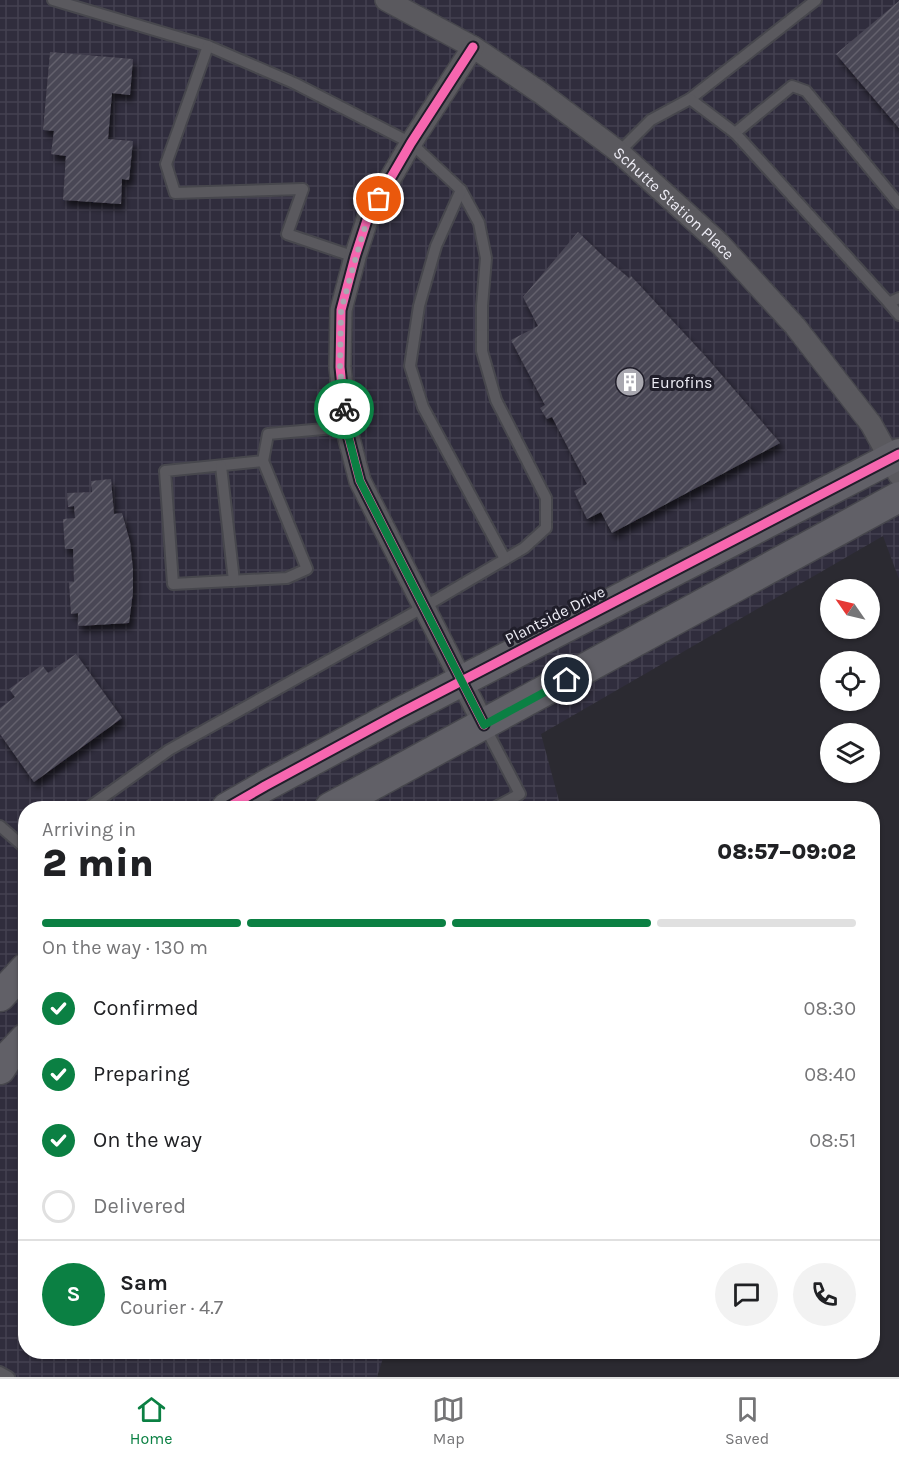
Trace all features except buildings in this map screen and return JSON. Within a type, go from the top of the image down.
[{"type":"street","name":"Schutte Station Place","points":[[386,0],[472,47],[541,93],[619,152],[719,243],[795,326],[871,424],[896,462]]},
{"type":"street","points":[[472,47],[411,143],[368,217],[341,310],[340,367],[346,427],[360,481],[484,725]]},
{"type":"street","name":"Plantside Drive","points":[[240,801],[462,680],[896,462]]},
{"type":"street","points":[[343,801],[899,497]]},
{"type":"street","points":[[0,996],[18,977]]},
{"type":"street","points":[[0,1069],[18,1048]]},
{"type":"lane","points":[[53,0],[208,46],[294,82],[411,143],[461,190],[479,223],[486,258],[482,306],[482,351],[496,400],[546,498],[546,528],[524,548],[424,608],[169,750],[98,801]]},
{"type":"lane","points":[[619,152],[651,120],[690,99],[816,0]]},
{"type":"lane","points":[[208,46],[166,164],[175,193],[303,189],[287,234],[356,257]]},
{"type":"lane","points":[[735,133],[792,86],[806,91],[899,204]]},
{"type":"lane","points":[[690,99],[735,133],[894,301],[899,315]]},
{"type":"lane","points":[[461,190],[436,246],[418,306],[410,366],[423,406],[504,559]]},
{"type":"lane","points":[[263,461],[165,471],[173,584],[287,578],[307,568],[263,461],[268,434],[346,427]]},
{"type":"lane","points":[[221,466],[234,581]]},
{"type":"lane","points":[[484,725],[520,794],[511,801]]},
{"type":"lane","points":[[0,826],[18,842]]},
{"type":"lane","points":[[0,1372],[9,1377]]},
{"type":"shaded area","points":[[0,0],[899,0],[899,579],[883,536],[541,734],[559,801],[18,801],[18,1359],[383,1359],[377,1377],[0,1377]]},
{"type":"cycle path","points":[[473,47],[411,143],[368,217],[341,310],[340,367],[346,427],[360,481],[484,725]]},
{"type":"cycle path","points":[[239,801],[398,714],[899,454]]},
{"type":"way so far","points":[[344,409],[340,367],[341,310],[368,217],[379,199]]},
{"type":"place","name":"Eurofins","points":[[630,382]]},
{"type":"route","points":[[344,409],[346,427],[360,481],[484,725],[567,680]]}]
